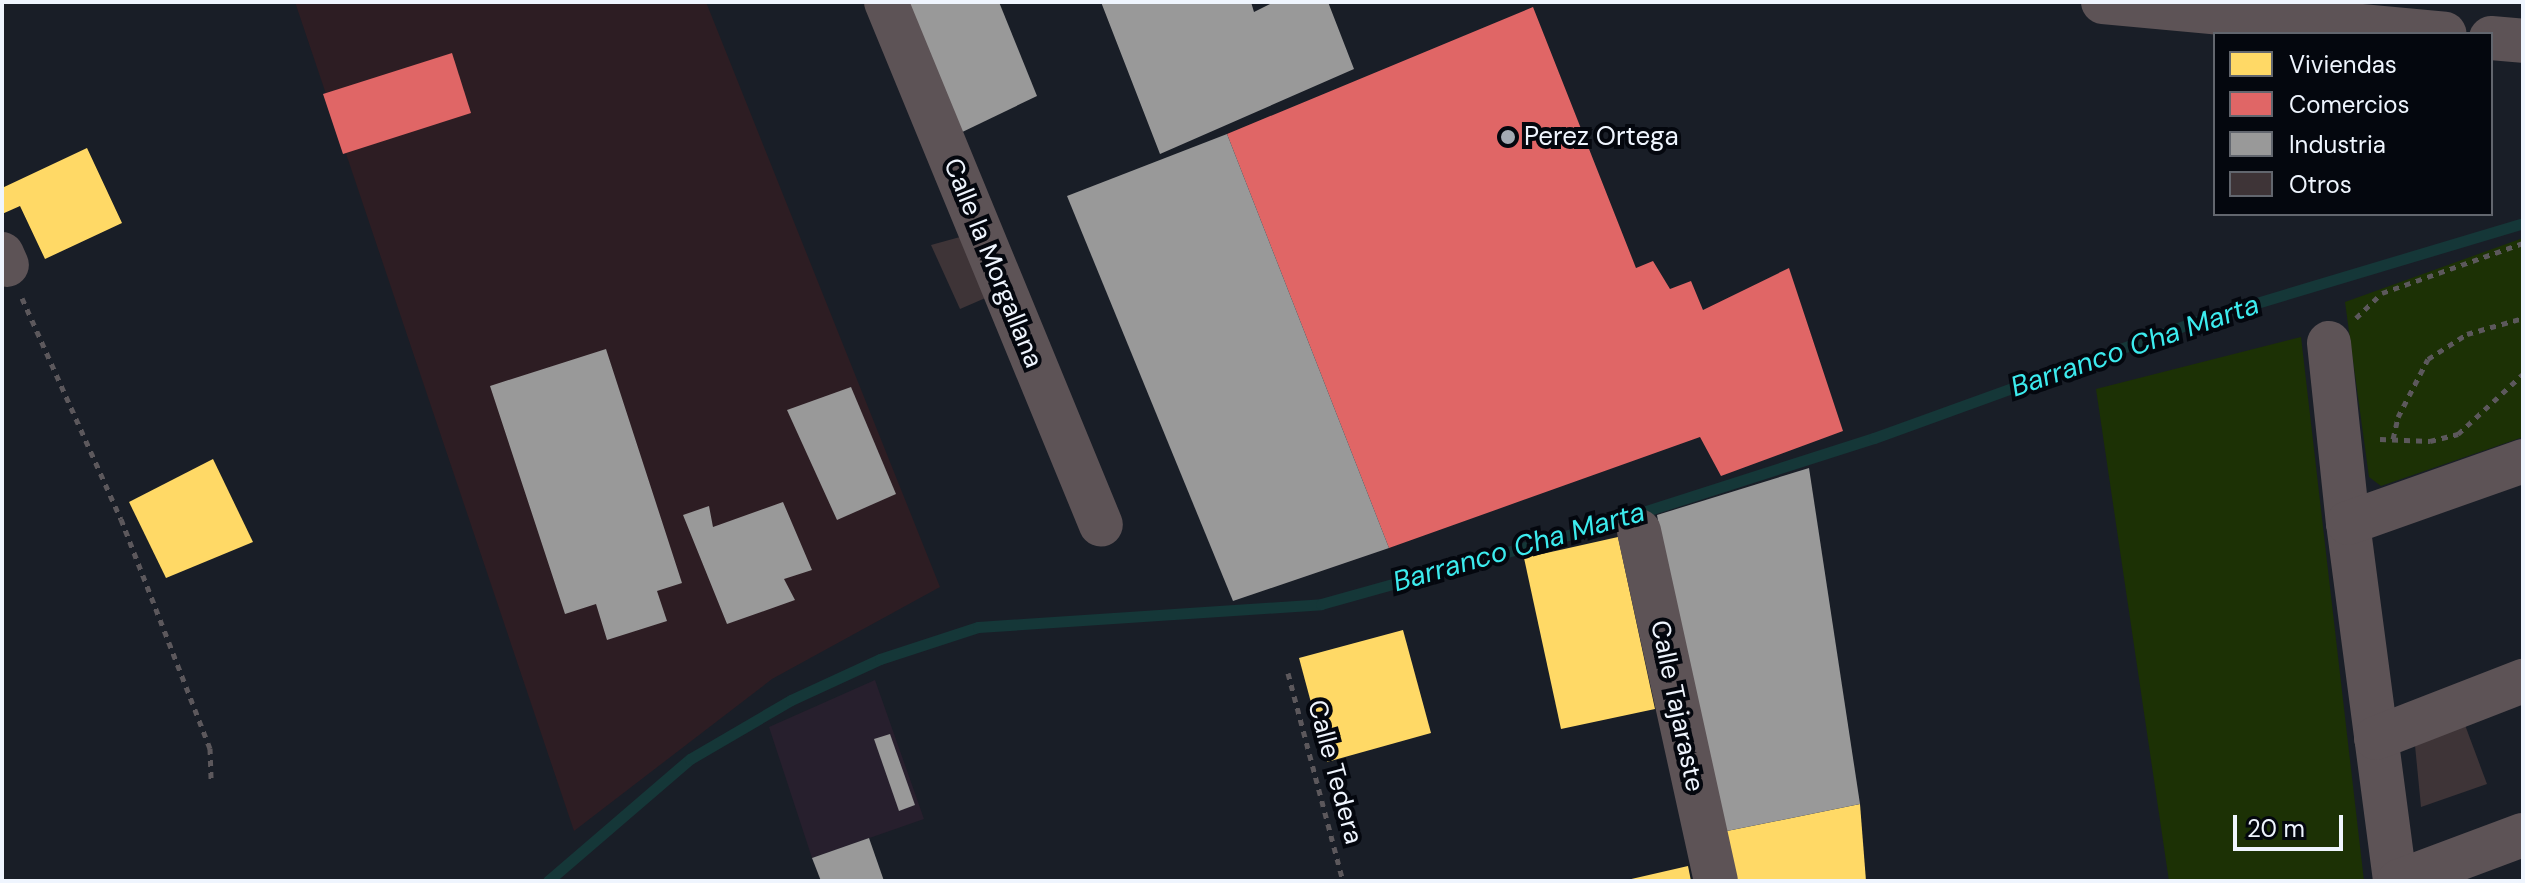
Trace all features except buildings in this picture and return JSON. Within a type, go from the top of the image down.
[{"type":"street","name":"Calle la Morgallana","points":[[886,2],[1101,525]]},
{"type":"street","points":[[2103,2],[2424,32]]},
{"type":"street","points":[[2493,38],[2523,41]]},
{"type":"street","points":[[2329,343],[2348,523],[2397,881],[2523,835]]},
{"type":"street","points":[[2348,523],[2523,461]]},
{"type":"street","name":"Calle Tajaraste","points":[[1639,531],[1716,881]]},
{"type":"street","points":[[2376,738],[2523,681]]},
{"type":"path","points":[[2329,343],[2382,293],[2523,243]]},
{"type":"path","points":[[4,260],[121,519],[210,748],[211,783]]},
{"type":"path","points":[[2393,439],[2398,417],[2428,359],[2467,334],[2523,318]]},
{"type":"path","points":[[2339,441],[2430,441],[2458,434],[2523,374]]},
{"type":"path","name":"Calle Tedera","points":[[1288,673],[1343,881]]},
{"type":"shaded area","points":[[295,2],[706,2],[940,587],[772,679],[574,831]]},
{"type":"shaded area","points":[[875,680],[924,819],[812,858],[769,727]]},
{"type":"green space","points":[[2523,238],[2523,437],[2381,486],[2369,477],[2345,302]]},
{"type":"green space","points":[[2301,337],[2364,881],[2169,881],[2096,389]]},
{"type":"waterway","name":"Barranco Cha Marta","points":[[548,881],[690,759],[791,700],[880,659],[978,627],[1321,604],[1590,529],[1874,438],[2200,320],[2523,223]]},
{"type":"place","name":"Perez Ortega","points":[[1508,137]]}]
